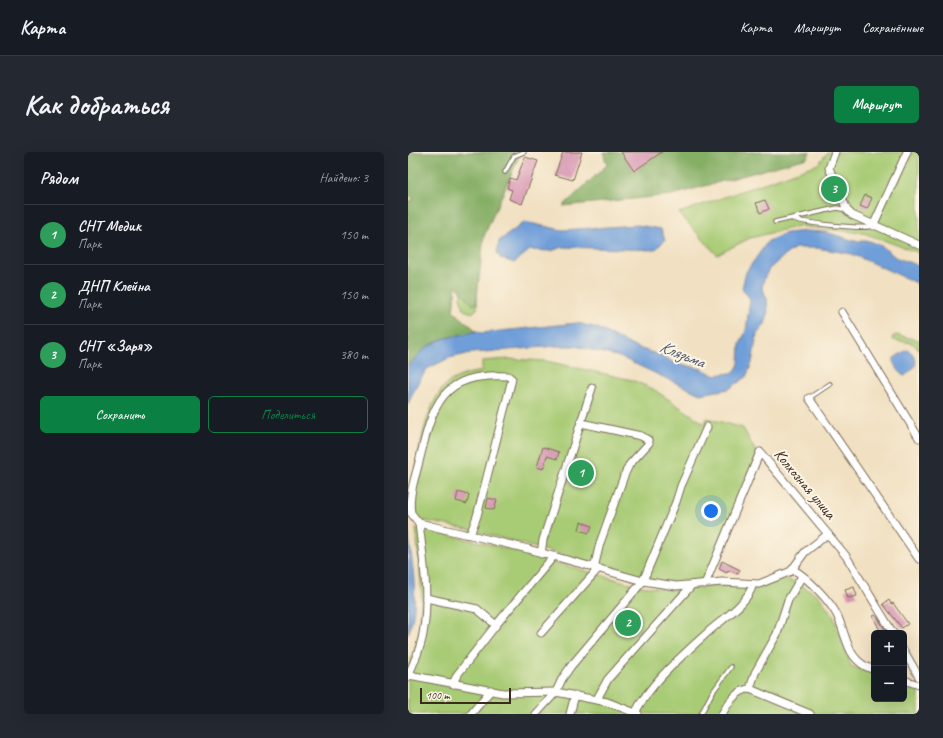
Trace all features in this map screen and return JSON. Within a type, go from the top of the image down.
[{"type":"street","points":[[835,152],[829,168],[847,210],[859,219],[873,226],[919,245]]},
{"type":"street","points":[[873,226],[907,152]]},
{"type":"street","points":[[842,312],[919,438]]},
{"type":"street","points":[[470,535],[477,516],[512,379],[508,376],[490,375],[472,377],[447,390],[440,399],[426,434],[410,498],[411,513],[419,523],[426,598],[423,635],[408,676],[491,690],[518,693],[541,691],[575,695],[618,705],[637,713],[643,698],[707,633],[739,605],[751,591],[753,584]]},
{"type":"street","points":[[541,554],[543,540],[592,388]]},
{"type":"street","points":[[809,398],[919,559]]},
{"type":"street","points":[[541,633],[596,569],[600,543],[624,476],[629,465],[649,443],[648,440],[640,436],[581,423]]},
{"type":"street","points":[[536,714],[556,692],[562,679],[571,666],[643,581],[676,502],[681,486],[707,427]]},
{"type":"street","name":"Колхозная улица","points":[[705,584],[760,452],[855,569],[891,630]]},
{"type":"street","points":[[419,523],[643,581],[676,586],[722,582],[759,584],[794,570],[826,599],[836,614],[853,657],[865,667],[871,669]]},
{"type":"street","points":[[791,571],[805,552],[828,534]]},
{"type":"street","points":[[453,684],[457,675],[496,625],[554,557]]},
{"type":"street","points":[[750,689],[755,673],[777,634],[788,600],[802,576]]},
{"type":"street","points":[[597,699],[608,680],[692,585]]},
{"type":"street","points":[[426,598],[477,609],[496,625]]},
{"type":"street","points":[[907,656],[919,677]]},
{"type":"street","points":[[907,681],[919,685]]},
{"type":"street","points":[[722,714],[738,692],[743,689],[750,689],[810,714]]},
{"type":"street","points":[[471,714],[491,690]]},
{"type":"street","points":[[570,714],[575,695]]},
{"type":"lane","points":[[505,172],[514,156],[524,152]]},
{"type":"lane","points":[[775,222],[837,208],[847,210]]},
{"type":"lane","points":[[793,219],[812,223],[863,228],[873,226]]},
{"type":"lane","points":[[809,398],[830,384]]},
{"type":"lane","points":[[701,714],[730,667]]},
{"type":"green space","points":[[408,152],[521,152],[484,236],[476,304],[473,305],[456,285],[453,311],[477,331],[442,339],[425,348],[408,366],[408,201],[414,200],[408,194]]},
{"type":"green space","points":[[603,152],[810,152],[807,158],[672,195],[563,206],[607,165]]},
{"type":"green space","points":[[828,152],[919,152],[919,253],[864,233],[799,226],[750,238],[717,255],[679,213],[818,164]]},
{"type":"green space","points":[[479,249],[477,309],[472,313],[464,310],[460,297]]},
{"type":"green space","points":[[896,335],[919,340],[919,350],[912,343],[893,340],[892,337]]},
{"type":"green space","points":[[509,359],[546,361],[632,380],[653,389],[705,424],[707,418],[743,428],[757,454],[704,580],[662,582],[472,530],[410,518],[408,512],[416,465],[424,429],[436,399],[443,388],[451,381],[466,374],[482,371],[482,361]]},
{"type":"green space","points":[[416,528],[489,544],[640,586],[666,589],[689,589],[720,585],[759,587],[780,579],[792,581],[817,594],[833,615],[851,666],[871,673],[871,702],[907,702],[907,685],[919,689],[919,714],[408,714],[408,666],[415,649],[419,631],[422,596]]},
{"type":"water","points":[[525,222],[562,230],[637,225],[661,229],[665,240],[655,250],[563,247],[551,251],[530,250],[514,263],[500,258],[497,252],[499,241]]},
{"type":"water","points":[[806,231],[826,232],[855,241],[870,241],[882,246],[895,257],[919,266],[919,284],[852,254],[817,248],[795,248],[769,269],[764,279],[762,287],[767,299],[768,314],[765,324],[757,334],[752,363],[746,377],[729,389],[700,394],[620,357],[575,346],[557,346],[472,353],[449,358],[427,369],[416,386],[408,404],[408,366],[425,348],[442,339],[477,331],[481,333],[577,323],[597,328],[633,346],[665,357],[672,362],[702,369],[714,375],[731,373],[735,371],[739,364],[740,344],[746,331],[750,299],[742,288],[746,272],[768,241],[786,233]]},
{"type":"water","points":[[907,350],[912,353],[916,363],[914,368],[905,376],[902,375],[894,364],[894,358]]},
{"type":"water","points":[[408,527],[415,595],[412,622],[408,634]]},
{"type":"building","points":[[563,152],[582,152],[573,180],[555,175]]},
{"type":"building","points":[[621,152],[662,152],[634,171]]},
{"type":"building","points":[[525,157],[538,161],[522,204],[509,199],[512,190],[507,188],[510,178],[516,180]]},
{"type":"building","points":[[865,195],[872,198],[867,209],[860,206]]},
{"type":"building","points":[[765,200],[769,209],[760,213],[756,203]]},
{"type":"building","points":[[543,447],[559,452],[557,459],[547,456],[543,469],[537,467]]},
{"type":"building","points":[[458,492],[469,495],[467,504],[456,501]]},
{"type":"building","points":[[488,498],[497,500],[494,510],[486,508]]},
{"type":"building","points":[[581,522],[592,526],[589,533],[579,530]]},
{"type":"building","points":[[722,561],[740,570],[738,574],[728,570],[727,573],[719,569]]},
{"type":"building","points":[[854,587],[857,596],[848,598],[845,590]]},
{"type":"building","points":[[889,600],[891,604],[893,603],[908,624],[902,628],[883,604]]},
{"type":"building","points":[[875,615],[878,618],[885,630],[880,630],[873,616]]},
{"type":"place","name":"СНТ «Заря»","points":[[834,189]]},
{"type":"place","name":"СНТ Медик","points":[[581,473]]},
{"type":"place","name":"ДНП Клейна","points":[[628,623]]},
{"type":"water label","name":"Клязьма","points":[[682,354]]}]
